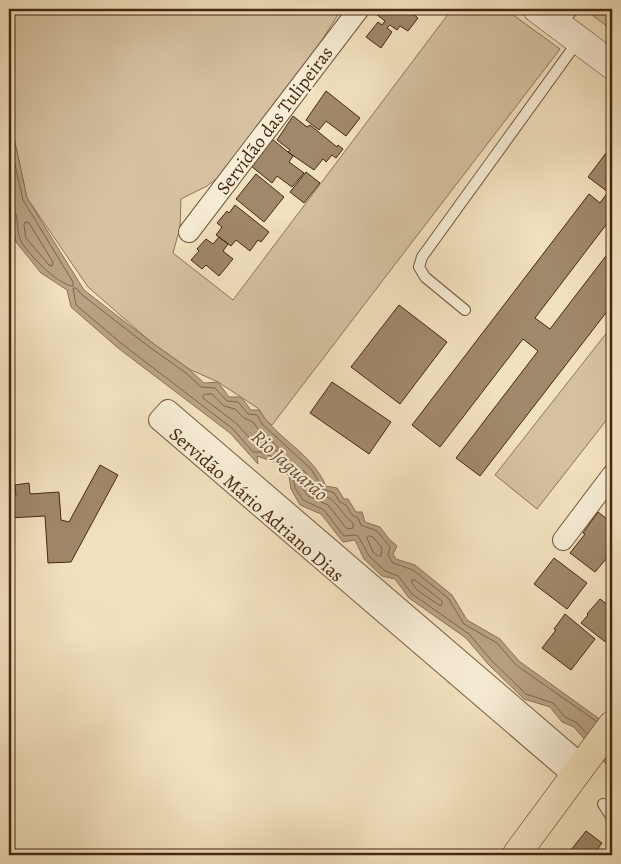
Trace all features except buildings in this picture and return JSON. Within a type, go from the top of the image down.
[{"type":"main road","points":[[553,14],[579,40],[612,64]]},
{"type":"main road","points":[[516,855],[612,725]]},
{"type":"street","name":"Servidão das Tulipeiras","points":[[189,232],[359,9]]},
{"type":"street","name":"Servidão Mário Adriano Dias","points":[[163,415],[581,766]]},
{"type":"street","points":[[563,540],[612,476]]},
{"type":"lane","points":[[465,310],[425,277],[419,267],[422,257],[579,40]]},
{"type":"lane","points":[[603,804],[612,818]]},
{"type":"shaded area","points":[[9,9],[341,10],[301,73],[221,175],[207,186],[181,199],[180,227],[173,253],[233,300],[452,9],[505,9],[560,49],[272,425],[266,421],[259,409],[218,382],[189,369],[151,342],[88,287],[27,198],[9,115]]},
{"type":"shaded area","points":[[597,9],[612,9],[612,30],[592,15]]},
{"type":"shaded area","points":[[612,326],[612,413],[537,509],[495,475]]},
{"type":"water","name":"Rio Jaguarão","points":[[9,115],[27,198],[84,290],[189,369],[204,383],[218,382],[229,397],[241,397],[251,410],[259,410],[266,420],[312,464],[326,486],[337,488],[344,499],[348,499],[356,512],[362,512],[365,522],[380,527],[397,546],[393,554],[396,559],[415,565],[452,595],[467,620],[500,639],[519,661],[612,728],[612,771],[574,727],[562,722],[550,707],[524,699],[487,663],[466,638],[409,598],[395,579],[382,576],[364,559],[355,540],[343,542],[321,514],[300,505],[291,489],[289,476],[277,463],[257,456],[258,464],[230,433],[118,348],[71,307],[67,290],[41,273],[16,242],[9,203]]}]
